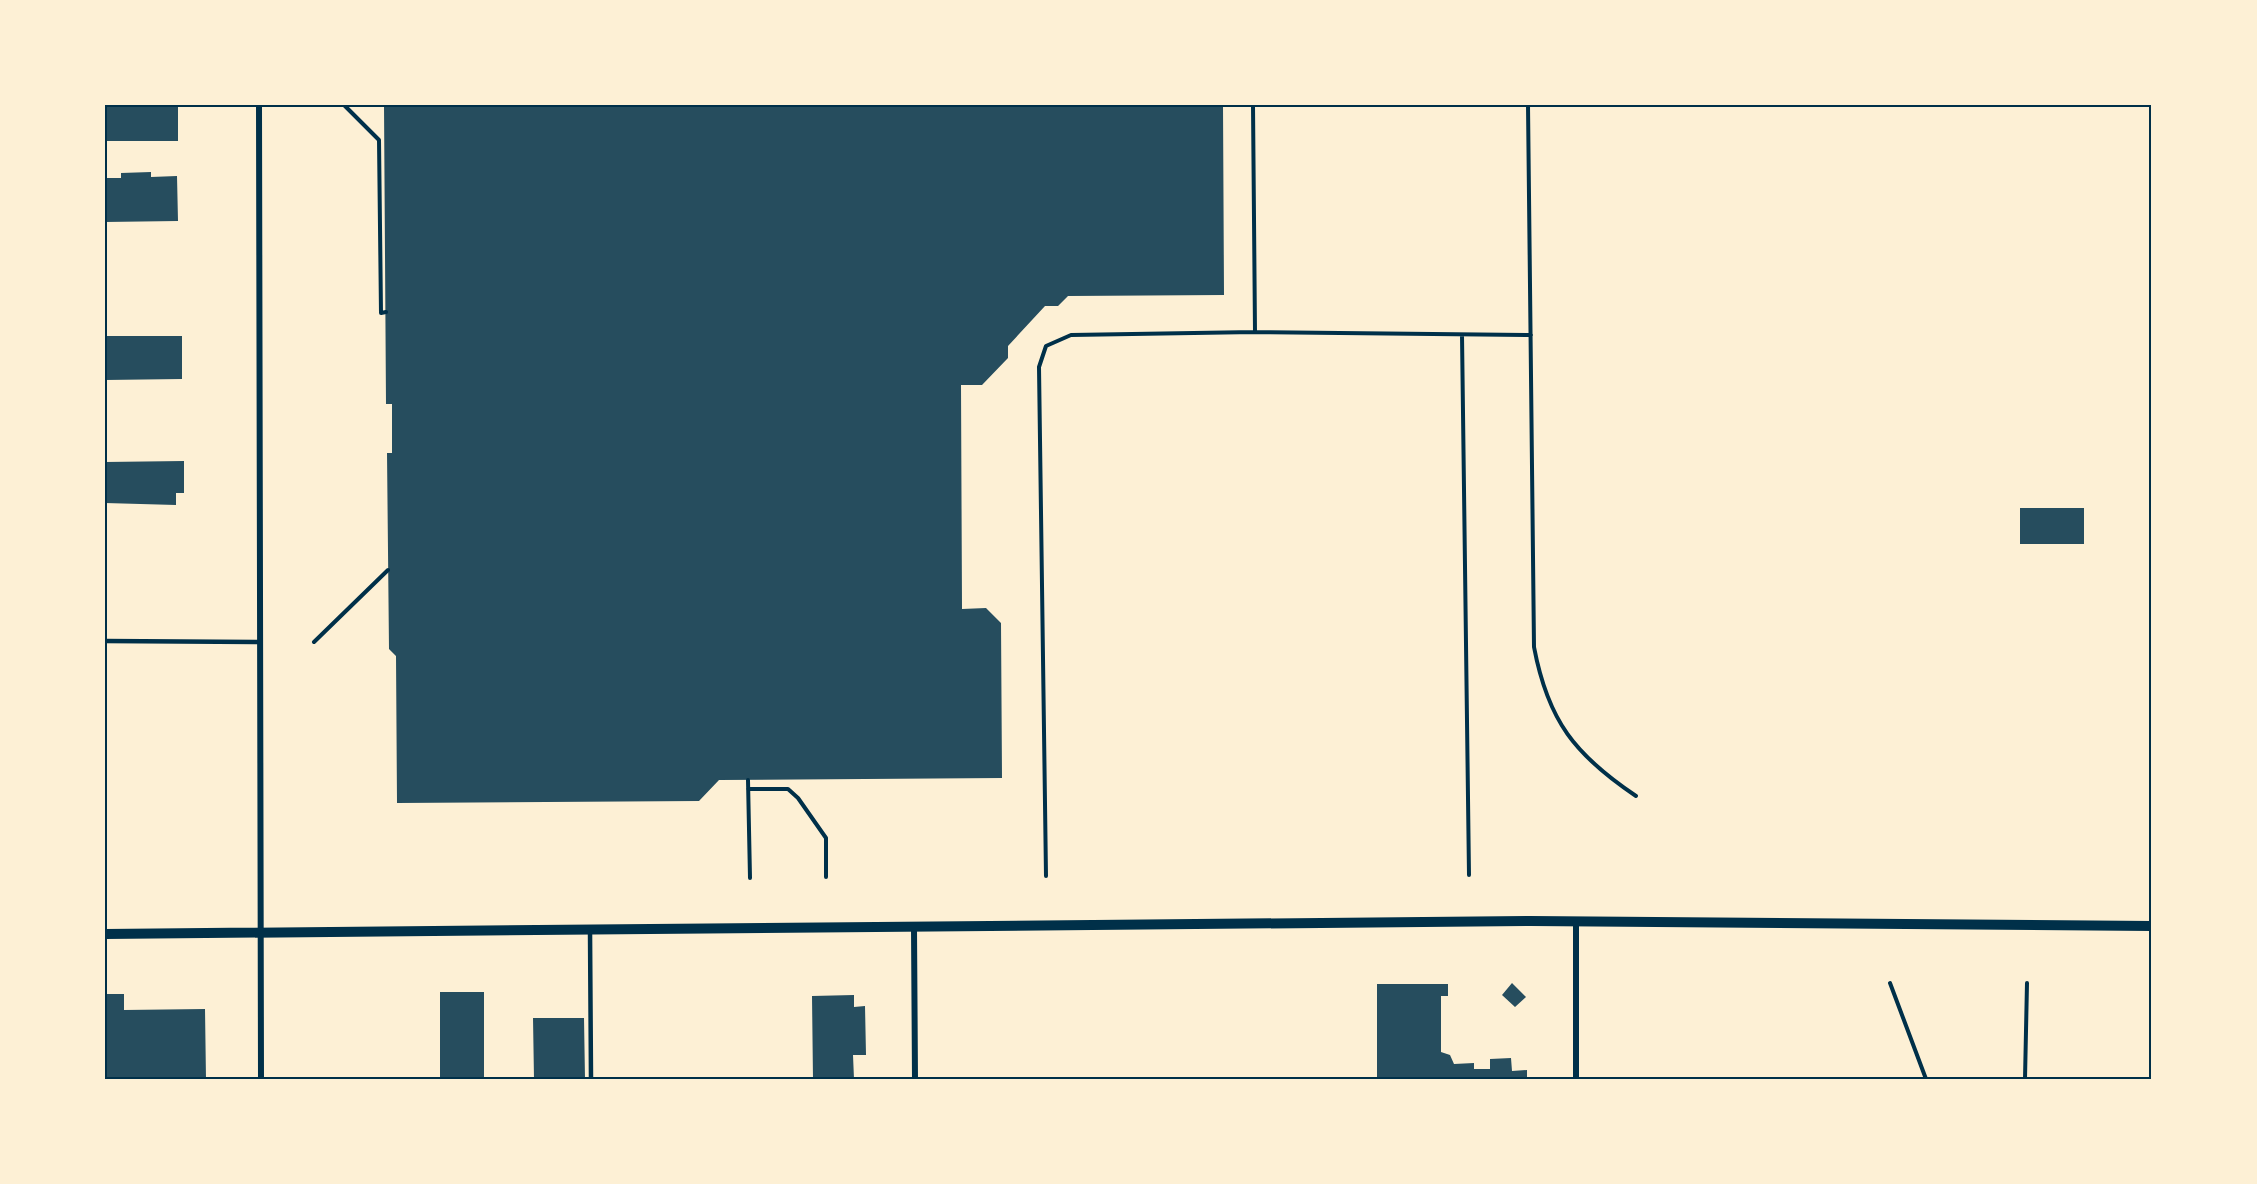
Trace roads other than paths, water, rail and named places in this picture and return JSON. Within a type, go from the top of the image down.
[{"type":"street","points":[[259,105],[261,1079]]},
{"type":"street","points":[[105,934],[1576,921],[2152,926]]},
{"type":"street","points":[[1576,921],[1576,1079]]},
{"type":"street","points":[[914,928],[915,1079]]},
{"type":"lane","points":[[105,641],[259,642]]},
{"type":"lane","points":[[590,930],[591,1079]]}]
